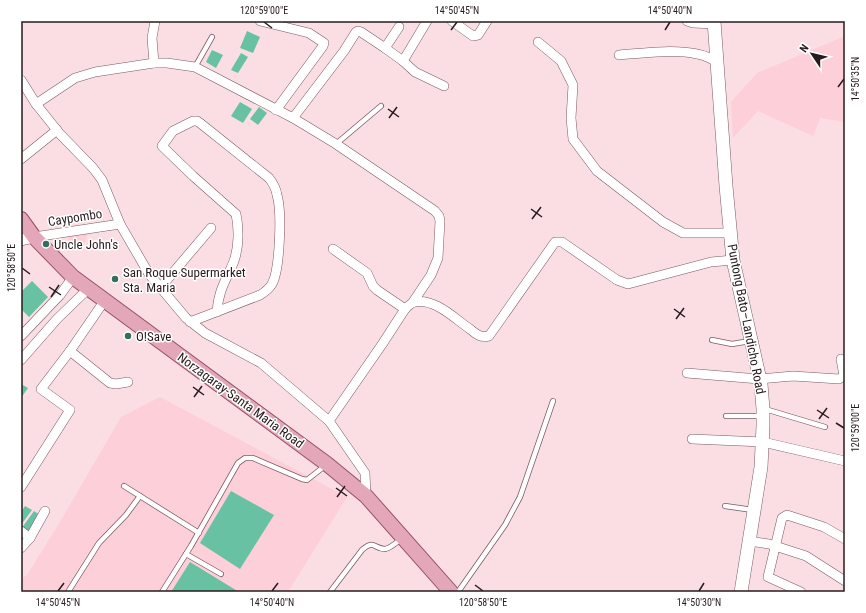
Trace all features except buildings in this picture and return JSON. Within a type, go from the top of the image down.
[{"type":"main road","name":"Puntong Bato–Landicho Road","points":[[714,22],[733,260],[761,384],[763,413],[761,467],[740,592]]},
{"type":"main road","name":"Norzagaray-Santa Maria Road","points":[[21,219],[28,238],[73,277],[327,464],[366,496],[446,588]]},
{"type":"street","points":[[154,63],[152,38],[155,21]]},
{"type":"street","points":[[260,21],[309,33],[324,43],[276,110]]},
{"type":"street","points":[[403,61],[427,21]]},
{"type":"street","points":[[452,21],[473,36],[478,35],[487,21]]},
{"type":"street","points":[[687,21],[693,23],[714,22]]},
{"type":"street","points":[[385,48],[399,26]]},
{"type":"street","points":[[293,118],[344,52],[358,31],[385,48],[415,72],[444,86]]},
{"type":"street","points":[[538,42],[561,62],[572,85],[571,118],[573,138],[597,171],[663,222],[683,233],[731,233]]},
{"type":"street","points":[[619,55],[660,52],[692,53],[706,56],[718,62]]},
{"type":"street","points":[[36,104],[75,78],[95,72],[154,63],[177,64],[195,67],[293,118],[336,144],[435,211],[439,216],[440,221],[438,258],[431,275],[413,302],[404,308],[383,343],[329,421]]},
{"type":"street","points":[[21,80],[36,104],[57,130],[93,168],[102,180],[120,224],[149,274],[160,288],[190,322],[217,340],[260,363],[329,421],[365,473],[366,496]]},
{"type":"street","points":[[190,322],[217,312],[260,295],[273,283],[279,254],[280,214],[276,188],[269,178],[200,123],[193,121],[173,131],[162,146],[236,214],[237,241],[235,256],[221,291],[217,312]]},
{"type":"street","points":[[21,159],[57,130]]},
{"type":"street","name":"Caypombo","points":[[28,238],[120,224]]},
{"type":"street","points":[[160,288],[211,228]]},
{"type":"street","points":[[413,302],[423,301],[433,304],[480,337],[484,337],[489,336],[555,242],[558,241],[562,242],[617,280],[628,284],[711,262],[733,260]]},
{"type":"street","points":[[333,249],[368,273],[373,286],[377,290],[404,308]]},
{"type":"street","points":[[21,336],[60,295],[73,277]]},
{"type":"street","points":[[22,358],[57,319],[88,288]]},
{"type":"street","points":[[21,487],[70,410],[41,389],[70,351],[105,300]]},
{"type":"street","points":[[70,351],[110,383],[116,384],[128,382]]},
{"type":"street","points":[[688,373],[760,379],[793,376],[839,379],[844,376],[841,359]]},
{"type":"street","points":[[692,439],[763,442],[845,460]]},
{"type":"street","points":[[21,548],[30,538],[45,511]]},
{"type":"street","points":[[801,592],[768,577],[782,518],[787,515],[824,527],[845,539]]},
{"type":"street","points":[[21,531],[30,538]]},
{"type":"street","points":[[749,541],[776,546],[806,556],[845,581]]},
{"type":"lane","points":[[195,67],[212,37]]},
{"type":"lane","points":[[336,144],[381,106]]},
{"type":"lane","points":[[712,340],[732,344],[751,341]]},
{"type":"lane","points":[[458,592],[505,525],[520,497],[553,401]]},
{"type":"lane","points":[[726,416],[763,413],[825,427]]},
{"type":"lane","points":[[162,592],[186,554],[238,463],[245,458],[253,458],[307,480],[327,464]]},
{"type":"lane","points":[[124,486],[198,532]]},
{"type":"lane","points":[[68,592],[99,543],[126,515],[140,496]]},
{"type":"lane","points":[[725,506],[754,510]]},
{"type":"lane","points":[[330,592],[367,545],[371,544],[383,549],[402,538]]},
{"type":"lane","points":[[186,554],[220,574]]},
{"type":"shaded area","points":[[845,36],[845,122],[820,118],[813,136],[758,111],[733,138],[731,102],[757,73]]},
{"type":"shaded area","points":[[90,228],[85,242],[72,247],[66,235]]},
{"type":"shaded area","points":[[160,397],[347,497],[288,592],[21,592],[21,579],[27,575],[60,522],[121,417]]},
{"type":"place","name":"Uncle John's","points":[[46,244]]},
{"type":"place","name":"San Roque Supermarket Sta. Maria","points":[[115,279]]},
{"type":"place","name":"O!Save","points":[[128,336]]}]
